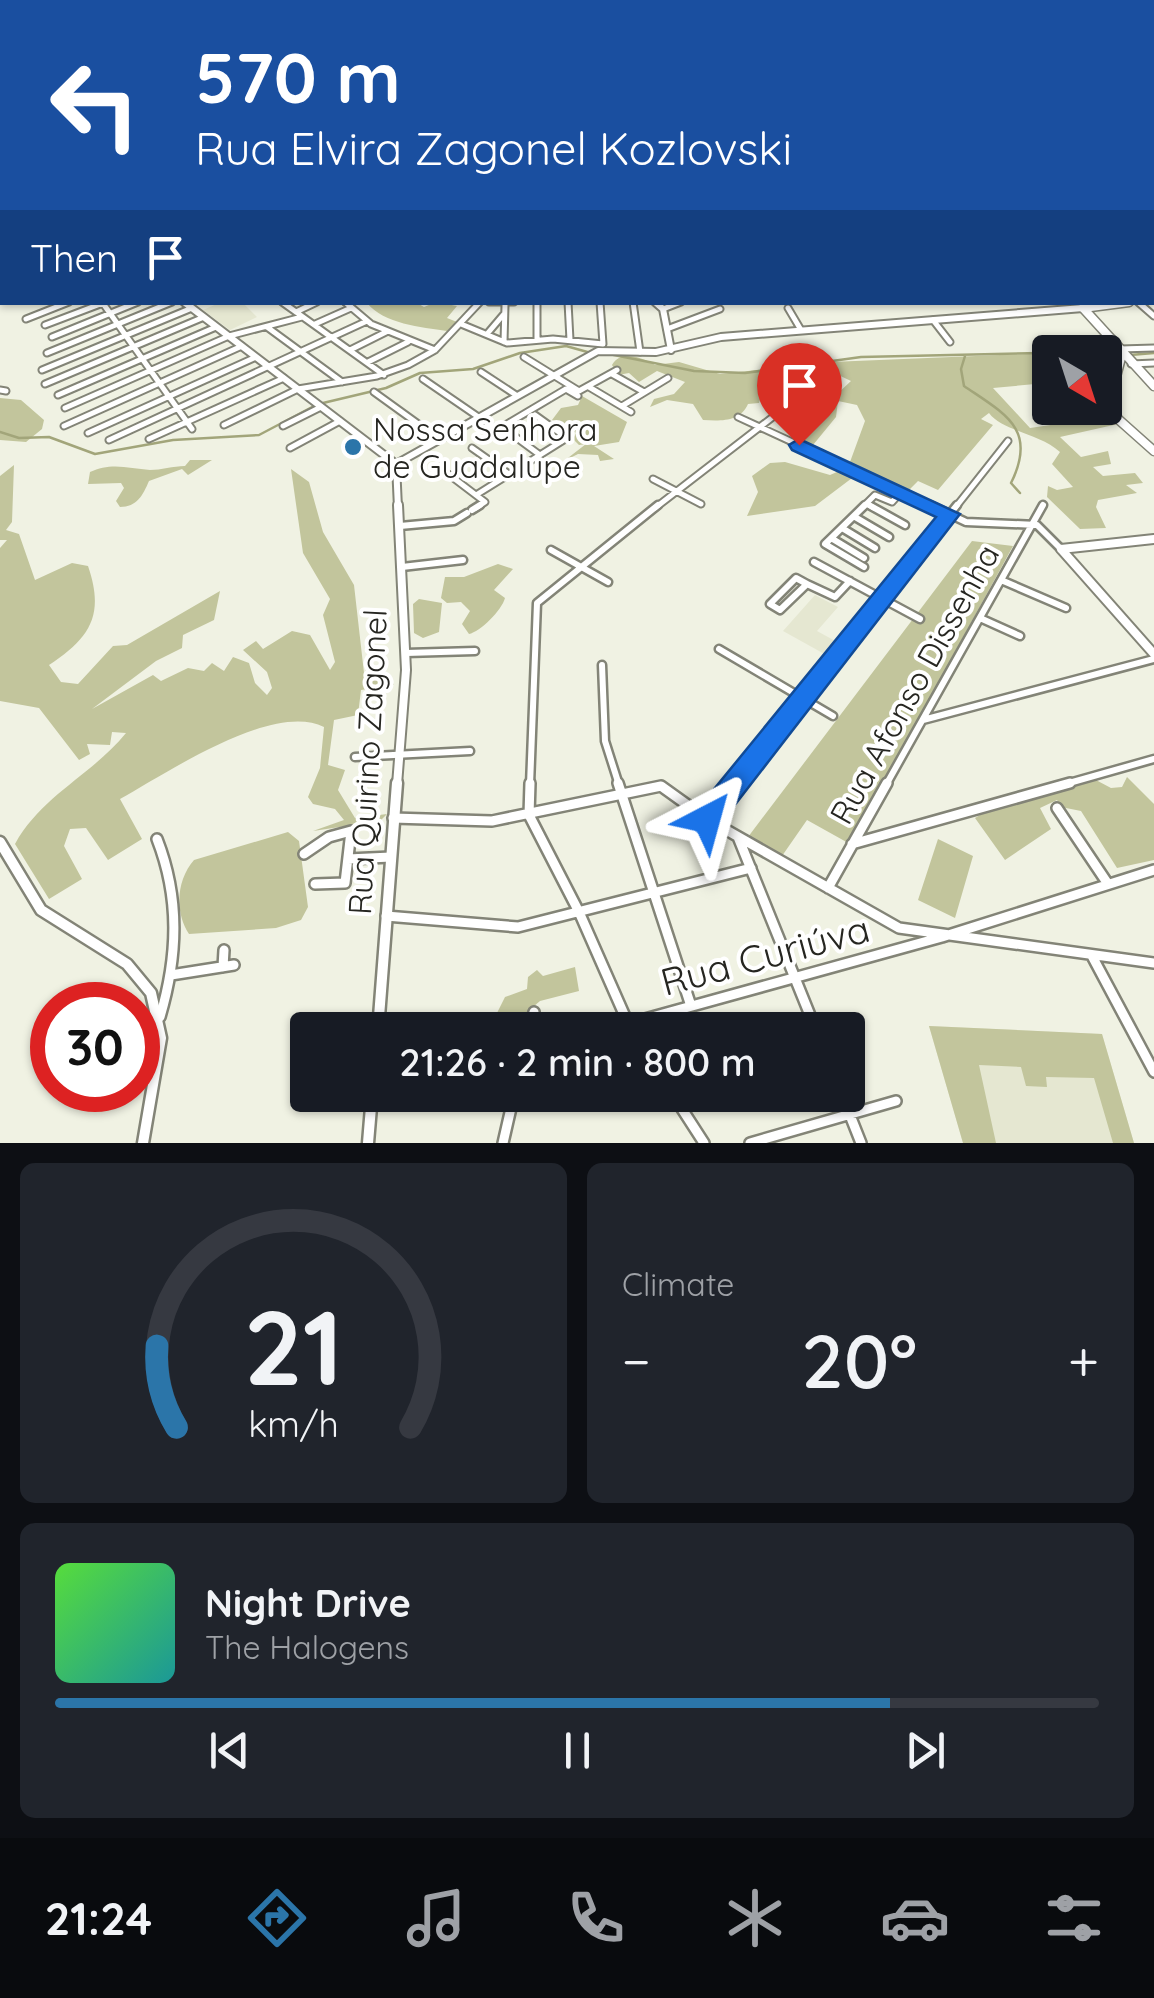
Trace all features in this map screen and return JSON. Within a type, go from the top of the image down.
[{"type":"main road","points":[[1080,305],[1106,335]]},
{"type":"main road","points":[[1122,356],[1126,364],[1154,386]]},
{"type":"main road","points":[[1126,364],[1110,389],[1112,408],[1154,452]]},
{"type":"street","points":[[26,319],[61,305]]},
{"type":"street","points":[[45,326],[98,305]]},
{"type":"street","points":[[104,305],[190,426]]},
{"type":"street","points":[[52,336],[131,305]]},
{"type":"street","points":[[47,353],[165,305]]},
{"type":"street","points":[[42,370],[126,336],[186,305]]},
{"type":"street","points":[[189,305],[396,464],[603,347]]},
{"type":"street","points":[[286,305],[384,375]]},
{"type":"street","points":[[296,312],[311,305]]},
{"type":"street","points":[[348,305],[387,332],[435,350]]},
{"type":"street","points":[[224,425],[298,389],[384,375],[435,350],[477,305]]},
{"type":"street","points":[[496,305],[505,309]]},
{"type":"street","points":[[486,334],[510,305]]},
{"type":"street","points":[[537,305],[537,340]]},
{"type":"street","points":[[568,305],[570,340]]},
{"type":"street","points":[[600,305],[603,347]]},
{"type":"street","points":[[633,305],[640,352]]},
{"type":"street","points":[[658,305],[663,309],[671,350]]},
{"type":"street","points":[[663,309],[673,305]]},
{"type":"street","points":[[667,329],[720,309],[715,305]]},
{"type":"street","points":[[461,324],[504,342],[570,340],[640,352],[671,350],[714,338],[1080,305]]},
{"type":"street","points":[[314,325],[351,308]]},
{"type":"street","points":[[788,308],[801,330]]},
{"type":"street","points":[[504,342],[505,309]]},
{"type":"street","points":[[46,384],[204,317]]},
{"type":"street","points":[[65,408],[229,336],[302,317]]},
{"type":"street","points":[[933,320],[950,342]]},
{"type":"street","points":[[109,440],[367,321]]},
{"type":"street","points":[[266,326],[342,382]]},
{"type":"street","points":[[58,395],[216,327]]},
{"type":"street","points":[[350,350],[387,332]]},
{"type":"street","points":[[368,362],[409,342]]},
{"type":"street","points":[[64,426],[242,346]]},
{"type":"street","points":[[1122,352],[1154,348]]},
{"type":"street","points":[[88,432],[256,357]]},
{"type":"street","points":[[524,357],[576,393]]},
{"type":"street","points":[[1126,364],[1154,363]]},
{"type":"street","points":[[481,372],[516,395]]},
{"type":"street","points":[[540,455],[502,428],[566,389],[576,393],[614,372],[644,392]]},
{"type":"street","points":[[149,439],[190,426],[284,378]]},
{"type":"street","points":[[622,406],[668,378]]},
{"type":"street","points":[[423,379],[493,427]]},
{"type":"street","points":[[589,387],[631,412]]},
{"type":"street","points":[[623,1012],[580,912],[529,816],[538,603],[580,566],[809,389]]},
{"type":"street","points":[[374,392],[439,439]]},
{"type":"street","points":[[284,426],[321,407]]},
{"type":"street","points":[[476,495],[567,436],[536,414]]},
{"type":"street","points":[[738,417],[977,525],[1033,524],[1061,549],[1154,656],[922,720]]},
{"type":"street","points":[[290,448],[340,421]]},
{"type":"street","points":[[707,819],[1008,440]]},
{"type":"street","points":[[472,448],[508,474]]},
{"type":"street","name":"Rua Quirino Zagonel","points":[[379,1012],[406,653],[396,464]]},
{"type":"street","points":[[400,526],[454,521],[485,502],[438,467]]},
{"type":"street","points":[[653,479],[702,504]]},
{"type":"street","points":[[864,562],[831,538],[876,495],[892,502],[901,492]]},
{"type":"street","points":[[867,504],[904,525]]},
{"type":"street","name":"Rua Afonso Dissenha","points":[[828,888],[1043,505]]},
{"type":"street","points":[[855,516],[889,537]]},
{"type":"street","points":[[842,528],[875,548]]},
{"type":"street","points":[[1061,549],[1154,540]]},
{"type":"street","points":[[552,550],[608,582]]},
{"type":"street","points":[[402,568],[463,560]]},
{"type":"street","points":[[814,562],[920,619]]},
{"type":"street","points":[[808,583],[779,610],[770,604],[796,578],[808,583],[836,597],[850,582]]},
{"type":"street","points":[[1001,580],[1066,608]]},
{"type":"street","points":[[980,618],[1020,636]]},
{"type":"street","points":[[719,649],[832,716]]},
{"type":"street","points":[[406,653],[475,651]]},
{"type":"street","points":[[602,665],[604,734],[691,1006]]},
{"type":"street","points":[[355,757],[470,751]]},
{"type":"street","points":[[852,844],[1154,759]]},
{"type":"street","points":[[393,818],[484,822],[529,816],[658,786],[707,819],[899,928],[942,937],[1154,963]]},
{"type":"street","points":[[1057,808],[1108,884]]},
{"type":"street","points":[[304,854],[329,837],[352,831],[345,883],[315,884]]},
{"type":"street","points":[[738,836],[809,1012]]},
{"type":"street","points":[[156,839],[172,876],[171,975],[160,1016]]},
{"type":"street","points":[[0,842],[41,910],[137,974],[141,982]]},
{"type":"street","points":[[348,859],[391,857]]},
{"type":"street","points":[[386,916],[507,928],[751,868]]},
{"type":"street","name":"Rua Curiúva","points":[[673,1012],[942,937],[1154,870]]},
{"type":"street","points":[[171,975],[229,966],[224,950]]},
{"type":"street","points":[[1092,955],[1154,1072]]},
{"type":"street","points":[[750,1143],[896,1101]]},
{"type":"street","points":[[142,1143],[149,1112]]},
{"type":"street","points":[[368,1143],[371,1112]]},
{"type":"street","points":[[504,1143],[510,1112]]},
{"type":"street","points":[[684,1112],[704,1143]]},
{"type":"street","points":[[850,1114],[861,1143]]},
{"type":"shaded area","points":[[214,305],[245,305],[257,317],[230,330],[203,310]]},
{"type":"shaded area","points":[[815,595],[838,607],[817,631],[839,643],[828,656],[783,631]]},
{"type":"shaded area","points":[[929,1026],[1102,1034],[1134,1143],[963,1143]]},
{"type":"green space","points":[[369,305],[452,305],[457,306],[447,318],[457,322],[447,331],[393,320]]},
{"type":"green space","points":[[1032,354],[1032,384],[993,388],[1030,428],[1114,425],[1060,437],[1081,457],[1108,451],[1111,464],[1093,467],[1103,476],[1135,473],[1143,483],[1126,485],[1137,493],[1098,500],[1096,507],[1106,528],[1080,529],[1047,497],[1048,486],[1057,490],[1073,487],[1052,464],[1060,452],[989,413],[981,419],[993,425],[938,490],[918,481],[909,490],[850,462],[865,421],[857,405],[838,401],[836,417],[813,445],[792,436],[851,381],[834,373],[820,383],[794,372],[786,381],[763,390],[759,403],[748,404],[735,417],[703,420],[693,404],[667,400],[650,407],[654,399],[674,394],[685,382],[657,371],[639,382],[629,373],[618,375],[612,365],[621,357],[632,356],[655,365],[679,362],[720,374],[831,362]]},
{"type":"green space","points":[[582,396],[627,422],[619,442],[594,446],[614,459],[600,461],[598,455],[578,454],[564,461],[586,444],[579,445],[573,439],[576,433],[552,420],[561,408],[578,405]]},
{"type":"green space","points":[[0,398],[21,400],[44,420],[42,429],[26,442],[0,440]]},
{"type":"green space","points":[[190,460],[212,460],[188,475],[182,469],[149,481],[131,505],[120,507],[116,501],[124,488],[121,483],[88,484],[90,472],[105,467],[154,470],[185,466]]},
{"type":"green space","points":[[785,462],[830,475],[844,469],[856,475],[815,506],[747,516],[758,492],[752,476],[770,463]]},
{"type":"green space","points":[[14,465],[12,522],[6,530],[19,534],[35,580],[72,563],[88,566],[93,583],[94,612],[90,624],[75,645],[49,665],[61,682],[78,684],[113,646],[127,645],[220,591],[214,620],[183,635],[182,648],[156,661],[92,709],[153,675],[161,681],[188,668],[204,671],[212,663],[224,671],[233,657],[249,663],[255,683],[267,695],[272,688],[267,672],[243,650],[256,641],[263,649],[292,631],[310,635],[330,670],[335,662],[323,615],[330,599],[303,553],[291,469],[309,482],[323,532],[354,585],[364,673],[390,676],[394,685],[361,690],[358,715],[334,720],[328,765],[345,770],[338,790],[355,818],[387,814],[380,821],[313,831],[344,820],[335,809],[313,804],[308,797],[320,768],[324,727],[303,722],[277,724],[220,744],[120,799],[142,839],[108,860],[86,828],[70,829],[64,846],[82,879],[49,899],[15,844],[53,798],[126,733],[112,732],[110,745],[87,744],[90,754],[79,760],[39,708],[0,701],[0,548],[7,540],[0,540],[0,476]]},
{"type":"green space","points":[[972,541],[1013,546],[850,844],[807,820],[782,856],[748,837]]},
{"type":"green space","points":[[498,564],[513,569],[494,590],[505,598],[503,603],[484,625],[469,634],[462,624],[470,611],[461,602],[447,603],[441,598],[445,577],[464,577]]},
{"type":"green space","points":[[419,599],[442,603],[439,632],[423,638],[414,633],[413,604]]},
{"type":"green space","points":[[1127,777],[1154,804],[1154,860],[1117,868],[1081,811],[1061,807],[1057,800],[1040,808],[1051,829],[1005,860],[975,818],[993,807],[1094,779],[1111,788],[1122,787]]},
{"type":"green space","points":[[288,832],[299,841],[308,907],[301,920],[276,928],[189,934],[181,916],[180,896],[184,876],[194,860]]},
{"type":"green space","points":[[938,839],[973,856],[955,918],[918,900]]},
{"type":"green space","points":[[575,967],[579,991],[540,1001],[527,1012],[498,1012],[505,997],[527,989],[528,977],[537,970],[543,976]]},
{"type":"green space","points":[[929,1026],[1102,1034],[1134,1143],[1113,1143],[1094,1078],[1046,1077],[1047,1087],[1026,1086],[1021,1067],[979,1065],[996,1143],[963,1143]]},
{"type":"waterway","points":[[323,403],[386,388],[420,373],[473,369],[520,353],[566,346],[591,353]]},
{"type":"waterway","points":[[609,354],[694,371],[745,373],[861,357],[1032,353]]},
{"type":"waterway","points":[[1130,355],[1154,353]]},
{"type":"waterway","points":[[965,356],[961,369],[964,386],[1004,415],[1019,436],[1021,449],[1011,483],[1020,493]]},
{"type":"waterway","points":[[0,432],[19,438],[49,437],[95,454],[173,440],[259,435],[314,406]]},
{"type":"place","name":"Nossa Senhora de Guadalupe","points":[[353,447]]},
{"type":"route","points":[[707,819],[950,514],[799,445]]}]
